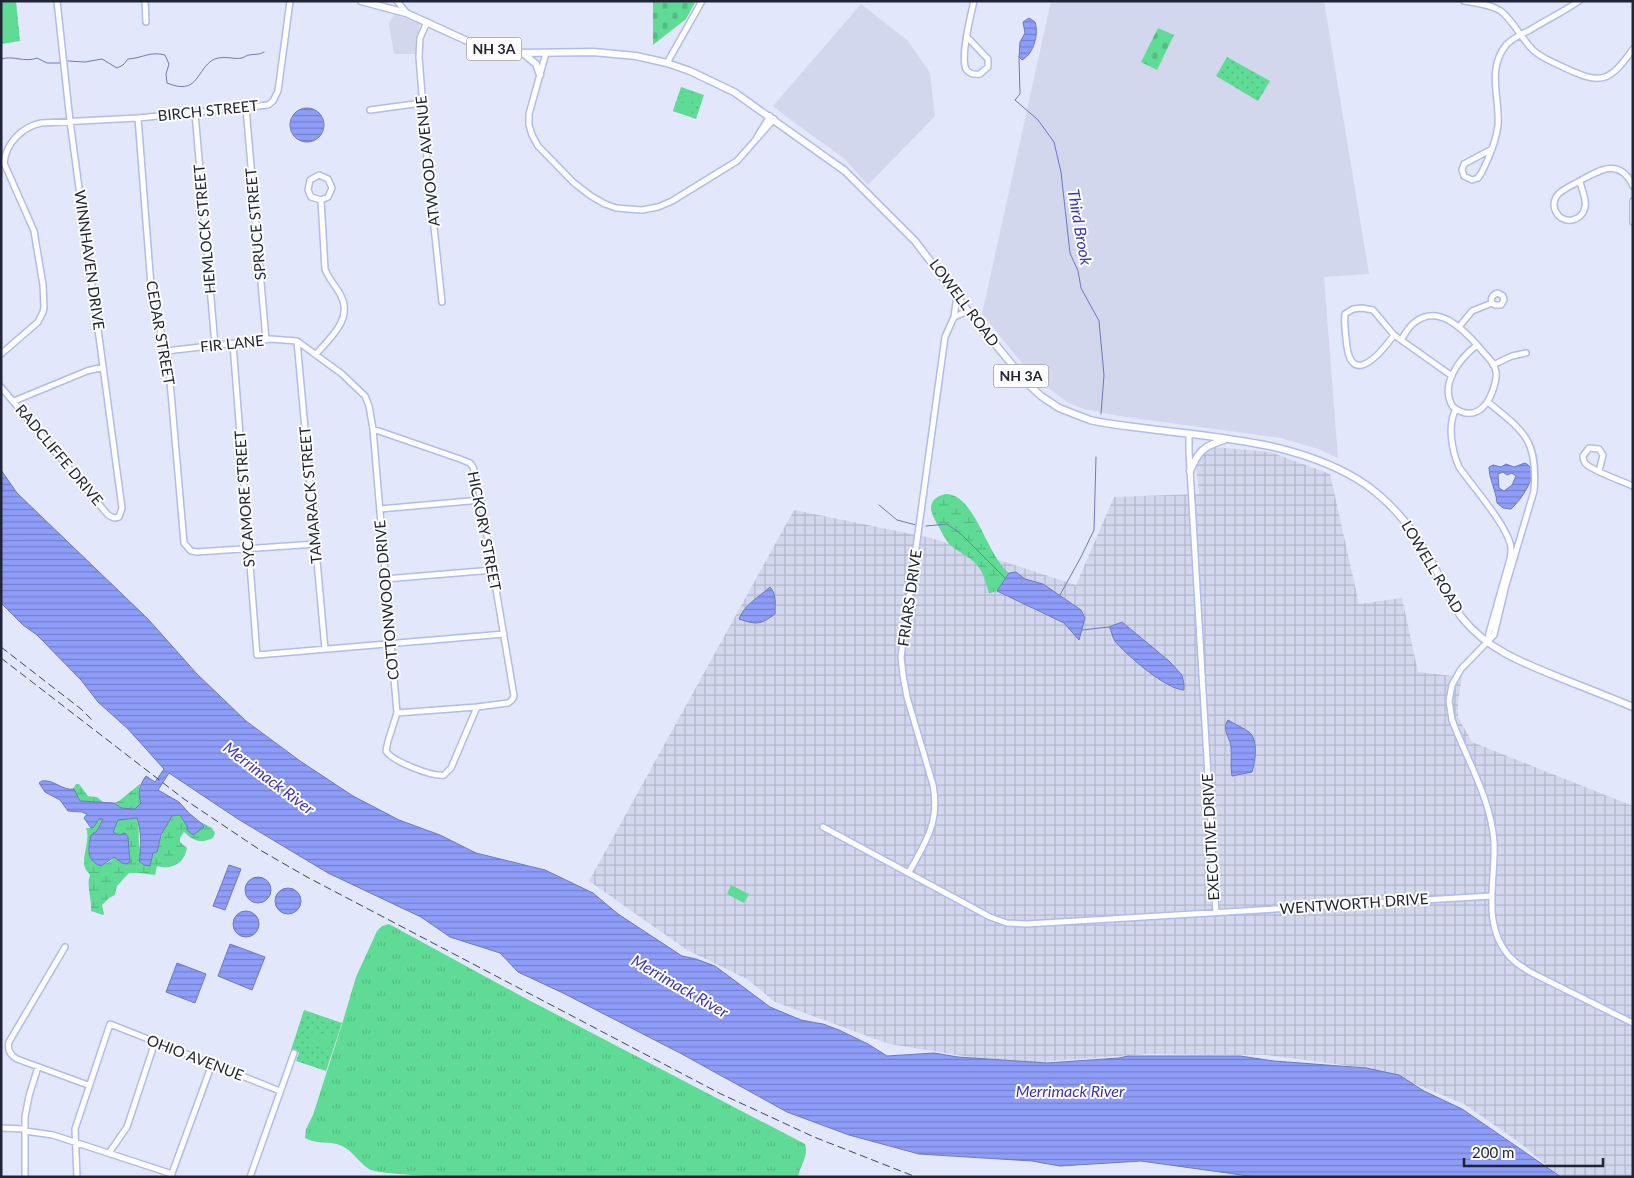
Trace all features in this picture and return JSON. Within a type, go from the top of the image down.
[{"type":"main road","name":"LOWELL ROAD","points":[[361,1],[406,13],[474,44],[523,53],[616,54],[667,63],[696,73],[721,85],[740,96],[834,162],[855,181],[916,241],[968,311],[1028,384],[1059,408],[1082,418],[1102,423],[1272,446],[1314,458],[1346,472],[1379,494],[1410,526],[1424,548],[1456,609],[1464,620],[1488,642],[1508,656],[1633,707]]},
{"type":"main road","points":[[523,53],[536,64],[540,75]]},
{"type":"main road","points":[[1190,471],[1195,458],[1201,450],[1210,444],[1226,439]]},
{"type":"street","name":"WINNHAVEN DRIVE","points":[[57,1],[70,121],[122,508],[119,517]]},
{"type":"street","points":[[145,1],[146,22]]},
{"type":"street","name":"BIRCH STREET","points":[[1,354],[38,322],[44,306],[43,285],[34,231],[22,201],[5,168],[5,158],[11,143],[26,128],[41,123],[138,118],[268,105],[276,96],[290,1]]},
{"type":"street","points":[[397,1],[406,13]]},
{"type":"street","points":[[667,63],[702,1]]},
{"type":"street","points":[[967,37],[988,59],[988,67],[980,74],[972,74],[966,69],[965,61],[967,37],[974,1]]},
{"type":"street","points":[[1464,1],[1496,9],[1505,15],[1541,56],[1580,75],[1591,78],[1604,78],[1616,71],[1633,49]]},
{"type":"street","points":[[1492,149],[1466,162],[1462,167],[1464,176],[1469,180],[1478,178],[1492,149],[1498,124],[1495,78],[1500,54],[1507,44],[1579,1]]},
{"type":"street","name":"ATWOOD AVENUE","points":[[427,22],[419,45],[422,103],[442,302]]},
{"type":"street","points":[[546,53],[528,119],[534,140],[578,187],[600,202],[616,208],[642,210],[658,207],[672,200],[732,164],[757,137],[766,131],[772,118]]},
{"type":"street","points":[[370,110],[422,103]]},
{"type":"street","name":"SPRUCE STREET","points":[[246,108],[266,340]]},
{"type":"street","name":"HEMLOCK STREET","points":[[195,113],[215,345]]},
{"type":"street","name":"CEDAR STREET","points":[[138,118],[151,286],[154,307],[166,351],[183,538],[187,548],[196,552],[249,548]]},
{"type":"street","points":[[1580,181],[1585,204],[1584,212],[1576,219],[1564,219],[1555,210],[1556,198],[1561,192],[1580,181],[1601,170],[1611,168],[1623,173],[1633,186]]},
{"type":"street","points":[[319,175],[328,179],[332,188],[328,197],[321,200],[311,197],[307,187],[310,180],[319,175]]},
{"type":"street","points":[[316,354],[340,326],[344,311],[342,299],[325,269],[321,200]]},
{"type":"street","points":[[1633,201],[1633,222]]},
{"type":"street","name":"FRIARS DRIVE","points":[[909,872],[930,832],[934,817],[935,801],[933,785],[902,676],[902,644],[920,531],[944,343],[947,330],[954,316],[956,295]]},
{"type":"street","points":[[1459,328],[1474,310],[1492,302]]},
{"type":"street","points":[[1394,335],[1375,358],[1363,364],[1355,364],[1350,360],[1347,353],[1345,314],[1353,309],[1368,308],[1377,314],[1400,340],[1452,376]]},
{"type":"street","points":[[954,316],[968,311]]},
{"type":"street","points":[[1400,340],[1414,323],[1432,315],[1443,317],[1459,328],[1477,345],[1494,365],[1496,374],[1489,403],[1481,410],[1473,412],[1456,409],[1450,402],[1447,394],[1452,376],[1477,345]]},
{"type":"street","name":"FIR LANE","points":[[166,351],[266,340],[297,341]]},
{"type":"street","name":"COTTONWOOD DRIVE","points":[[297,341],[342,374],[365,396],[369,406],[373,429],[397,713],[386,751],[393,759],[438,776],[444,775],[451,768],[477,707]]},
{"type":"street","name":"TAMARACK STREET","points":[[297,341],[325,649]]},
{"type":"street","name":"SYCAMORE STREET","points":[[234,344],[257,655],[325,649]]},
{"type":"street","points":[[1494,365],[1512,356],[1526,353]]},
{"type":"street","points":[[14,401],[87,371],[103,367]]},
{"type":"street","name":"RADCLIFFE DRIVE","points":[[1,387],[108,515],[114,518],[119,517]]},
{"type":"street","points":[[1489,403],[1523,432],[1529,442],[1535,475],[1534,491],[1506,585],[1494,635],[1458,674],[1451,690],[1452,720],[1481,791],[1491,822],[1494,843],[1492,896],[1496,933],[1500,943],[1513,960],[1531,972],[1633,1023]]},
{"type":"street","points":[[1456,409],[1452,419],[1452,437],[1459,467],[1499,521],[1510,541],[1511,547],[1510,559],[1488,642]]},
{"type":"street","name":"HICKORY STREET","points":[[373,429],[460,459],[470,464],[475,472],[514,696],[508,703],[477,707]]},
{"type":"street","name":"EXECUTIVE DRIVE","points":[[823,827],[990,917],[1011,924],[1098,921],[1216,913],[1189,434]]},
{"type":"street","points":[[1599,471],[1603,458],[1602,452],[1596,447],[1589,448],[1584,453],[1584,462],[1599,471],[1633,486]]},
{"type":"street","points":[[380,509],[480,500]]},
{"type":"street","points":[[1510,541],[1519,544]]},
{"type":"street","points":[[249,548],[316,544]]},
{"type":"street","points":[[385,579],[493,570]]},
{"type":"street","points":[[325,649],[504,634]]},
{"type":"street","points":[[397,713],[477,707]]},
{"type":"street","name":"WENTWORTH DRIVE","points":[[1216,913],[1492,896]]},
{"type":"street","points":[[65,947],[9,1042],[9,1052],[17,1059],[88,1085],[75,1129],[77,1177]]},
{"type":"street","name":"OHIO AVENUE","points":[[88,1085],[110,1024],[280,1091]]},
{"type":"street","points":[[109,1153],[127,1127],[155,1042]]},
{"type":"street","points":[[250,1177],[294,1053]]},
{"type":"street","points":[[1,1128],[53,1135],[171,1176],[212,1064]]},
{"type":"street","points":[[25,1177],[26,1107],[38,1067]]},
{"type":"shaded area","points":[[1051,1],[1324,1],[1369,274],[1324,277],[1338,458],[1318,449],[1281,438],[1119,416],[1084,409],[1067,402],[1040,382],[1026,368],[982,314]]},
{"type":"shaded area","points":[[861,4],[908,41],[930,73],[935,116],[868,185],[845,159],[773,106]]},
{"type":"shaded area","points":[[394,14],[420,24],[417,54],[394,54],[389,24]]},
{"type":"shaded area","points":[[1215,447],[1270,452],[1330,474],[1359,604],[1402,598],[1418,672],[1462,677],[1458,701],[1458,717],[1472,742],[1633,806],[1633,1177],[1563,1177],[1554,1172],[1520,1143],[1464,1104],[1418,1085],[1358,1067],[1266,1055],[1147,1054],[1014,1064],[889,1044],[775,1002],[747,979],[687,950],[589,881],[794,510],[931,538],[1076,585],[1114,497],[1199,494],[1196,465],[1201,454]]},
{"type":"green space","points":[[1,1],[16,1],[20,41],[1,44]]},
{"type":"green space","points":[[1,1],[14,1],[18,38],[1,41]]},
{"type":"green space","points":[[653,1],[696,1],[686,19],[653,45]]},
{"type":"green space","points":[[1158,28],[1174,35],[1157,70],[1141,62]]},
{"type":"green space","points":[[1227,57],[1270,81],[1258,101],[1216,76]]},
{"type":"green space","points":[[681,87],[704,95],[696,119],[673,111]]},
{"type":"green space","points":[[683,91],[699,96],[697,104],[681,98]]},
{"type":"green space","points":[[676,101],[692,107],[689,116],[673,111]]},
{"type":"green space","points":[[945,494],[955,496],[964,503],[980,526],[1001,564],[1009,573],[997,591],[989,593],[977,565],[949,544],[936,522],[931,508],[932,504],[934,500]]},
{"type":"green space","points":[[76,784],[79,784],[88,796],[97,797],[103,802],[89,803],[80,801],[72,790]]},
{"type":"green space","points":[[140,784],[139,795],[141,803],[135,809],[121,808],[114,803],[119,801]]},
{"type":"green space","points":[[180,815],[187,826],[202,824],[195,819],[212,828],[215,833],[213,838],[197,841],[184,832],[180,842],[187,848],[181,861],[173,866],[157,866],[155,875],[129,873],[117,886],[115,895],[102,905],[103,915],[91,911],[90,875],[85,869],[84,864],[86,828],[93,828],[99,819],[103,819],[97,831],[101,866],[112,860],[119,835],[113,832],[118,820],[137,818],[140,846],[150,866],[153,853],[157,852],[159,842],[169,820],[172,816]]},
{"type":"green space","points":[[731,885],[749,894],[744,903],[727,894]]},
{"type":"green space","points":[[389,924],[523,997],[805,1144],[806,1153],[798,1177],[436,1177],[374,1171],[365,1166],[342,1146],[305,1138],[306,1129],[313,1115],[356,977],[377,931],[382,926]]},
{"type":"green space","points":[[304,1010],[342,1023],[326,1071],[296,1061],[299,1053],[291,1050]]},
{"type":"green space","points":[[313,1031],[332,1038],[328,1049],[309,1042]]},
{"type":"water","points":[[1029,18],[1035,22],[1035,43],[1030,53],[1022,60],[1019,57],[1020,42],[1025,33],[1023,22]]},
{"type":"water","points":[[307,108],[319,113],[324,125],[319,137],[307,142],[295,137],[290,125],[295,113]]},
{"type":"water","points":[[1525,463],[1532,472],[1531,479],[1515,505],[1511,509],[1503,508],[1497,503],[1489,467],[1493,465],[1501,467],[1506,464],[1514,467]],"holes":[[[1503,472],[1507,475],[1512,473],[1516,476],[1512,485],[1504,491],[1499,488],[1498,474]]]},
{"type":"water","name":"Merrimack River","points":[[1,470],[17,493],[148,619],[197,674],[246,721],[300,761],[353,796],[399,820],[440,835],[476,853],[545,870],[593,893],[618,914],[682,956],[715,966],[770,1007],[801,1020],[823,1024],[839,1030],[868,1044],[887,1056],[934,1053],[958,1057],[1047,1063],[1128,1056],[1240,1056],[1274,1061],[1366,1068],[1399,1075],[1424,1091],[1462,1109],[1561,1177],[1256,1177],[1141,1161],[1060,1166],[1032,1161],[919,1154],[849,1135],[787,1112],[680,1053],[518,972],[500,953],[450,937],[421,917],[328,873],[238,819],[169,773],[158,790],[179,802],[204,827],[193,835],[187,830],[187,826],[180,815],[172,816],[161,835],[157,852],[153,853],[150,866],[144,865],[139,861],[141,839],[137,818],[118,820],[113,832],[119,835],[125,833],[128,837],[130,862],[122,863],[114,857],[101,866],[96,864],[90,857],[89,845],[91,835],[97,831],[103,819],[99,819],[91,828],[84,818],[87,814],[68,811],[60,800],[45,792],[39,783],[46,781],[74,789],[80,801],[114,803],[121,808],[135,809],[141,803],[140,789],[146,776],[155,782],[164,769],[128,729],[98,702],[81,680],[37,635],[23,625],[1,603]]},
{"type":"water","points":[[1016,572],[1025,579],[1043,584],[1081,610],[1085,618],[1079,640],[1064,623],[997,591],[1009,573]]},
{"type":"water","points":[[770,587],[775,596],[775,614],[758,623],[739,619],[748,605]]},
{"type":"water","points":[[1122,622],[1169,661],[1182,675],[1184,690],[1158,678],[1137,663],[1120,647],[1109,627]]},
{"type":"water","points":[[1228,720],[1249,732],[1254,740],[1255,751],[1252,772],[1232,776],[1231,747],[1225,727]]},
{"type":"water","points":[[229,865],[241,869],[225,910],[213,906]]},
{"type":"water","points":[[258,877],[267,881],[271,890],[267,899],[258,903],[249,899],[245,890],[249,881]]},
{"type":"water","points":[[288,888],[297,892],[301,901],[297,910],[288,914],[279,910],[275,901],[279,892]]},
{"type":"water","points":[[246,911],[255,915],[259,924],[255,933],[246,937],[237,933],[233,924],[237,915]]},
{"type":"water","points":[[230,944],[265,957],[252,990],[218,976]]},
{"type":"water","points":[[177,963],[206,974],[195,1003],[166,992]]},
{"type":"waterway","points":[[68,61],[85,62],[102,59],[117,68],[128,59],[151,54],[165,55],[169,64],[166,74],[167,83],[184,86],[190,85],[206,66],[215,59],[242,58],[264,52]]},
{"type":"waterway","name":"Third Brook","points":[[1019,57],[1020,94],[1015,100],[1038,120],[1054,142],[1061,172],[1070,253],[1078,271],[1081,288],[1099,321],[1104,375],[1101,414]]},
{"type":"waterway","points":[[1,59],[28,60],[37,58],[47,63],[60,63]]},
{"type":"waterway","name":"Third Brook","points":[[1060,595],[1094,530],[1096,457]]},
{"type":"waterway","name":"Third Brook","points":[[879,505],[897,520],[916,525]]},
{"type":"waterway","name":"Third Brook","points":[[926,526],[947,524],[961,534],[1005,578]]},
{"type":"waterway","name":"Third Brook","points":[[1082,630],[1109,627]]},
{"type":"railway","points":[[1,647],[81,709],[93,721]]},
{"type":"railway","points":[[1,658],[184,799],[260,850],[307,877],[721,1094],[814,1137],[916,1177]]}]
